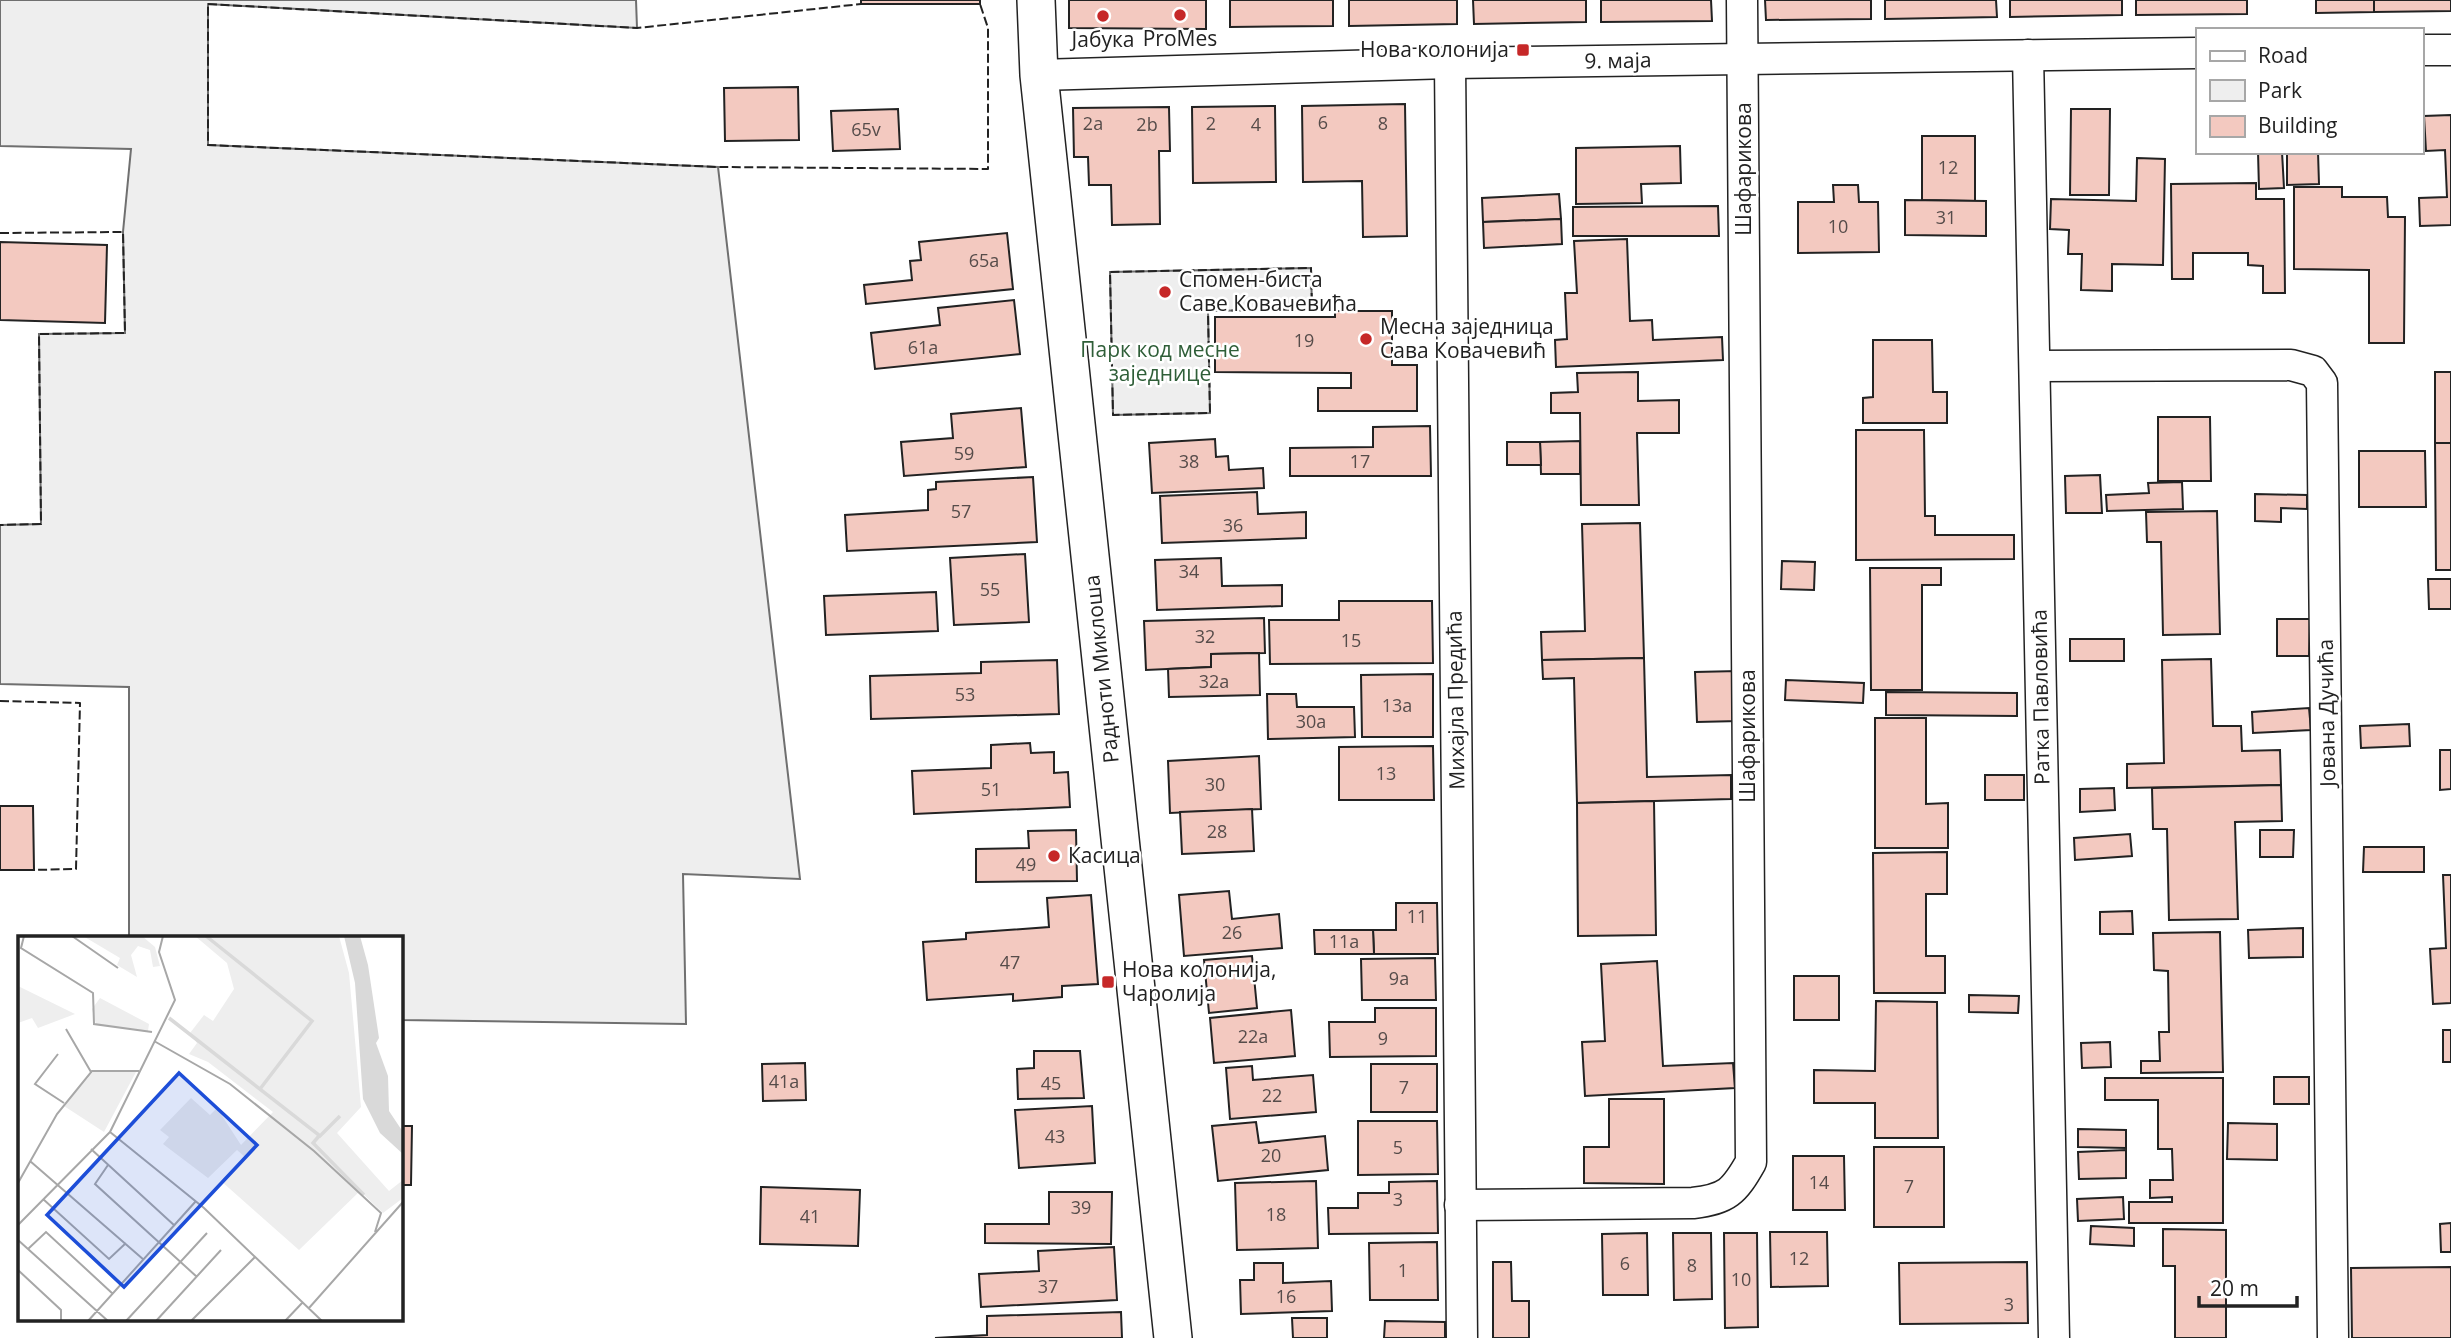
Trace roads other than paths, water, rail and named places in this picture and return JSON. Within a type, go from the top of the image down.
[{"type":"street","name":"Радноти Миклоша","points":[[1036,0],[1039,75],[1173,1338]]},
{"type":"street","name":"Шафарикова","points":[[1460,1205],[1720,1200],[1738,1185],[1751,1162],[1742,0]]},
{"type":"street","points":[[2423,50],[2451,50]]},
{"type":"street","name":"9. маја","points":[[1039,75],[1450,63],[2196,53]]},
{"type":"street","name":"Ратка Павловића","points":[[2028,55],[2054,1338]]},
{"type":"street","name":"Михајла Предића","points":[[1450,63],[1462,1338]]},
{"type":"street","name":"Јована Дучића","points":[[2035,366],[2291,365],[2314,371],[2322,383],[2333,1338]]},
{"type":"place","name":"ProMes","points":[[1180,15]]},
{"type":"place","name":"Јабука","points":[[1103,16]]},
{"type":"place","name":"Нова колонија","points":[[1523,50]]},
{"type":"place","name":"Спомен-биста Саве Ковачевића","points":[[1165,292]]},
{"type":"place","name":"Месна заједница Сава Ковачевић","points":[[1366,339]]},
{"type":"place","name":"Касица","points":[[1054,856]]},
{"type":"place","name":"Нова колонија, Чаролија","points":[[1108,982]]},
{"type":"park label","name":"Парк код месне заједнице","points":[[1160,362]]}]
